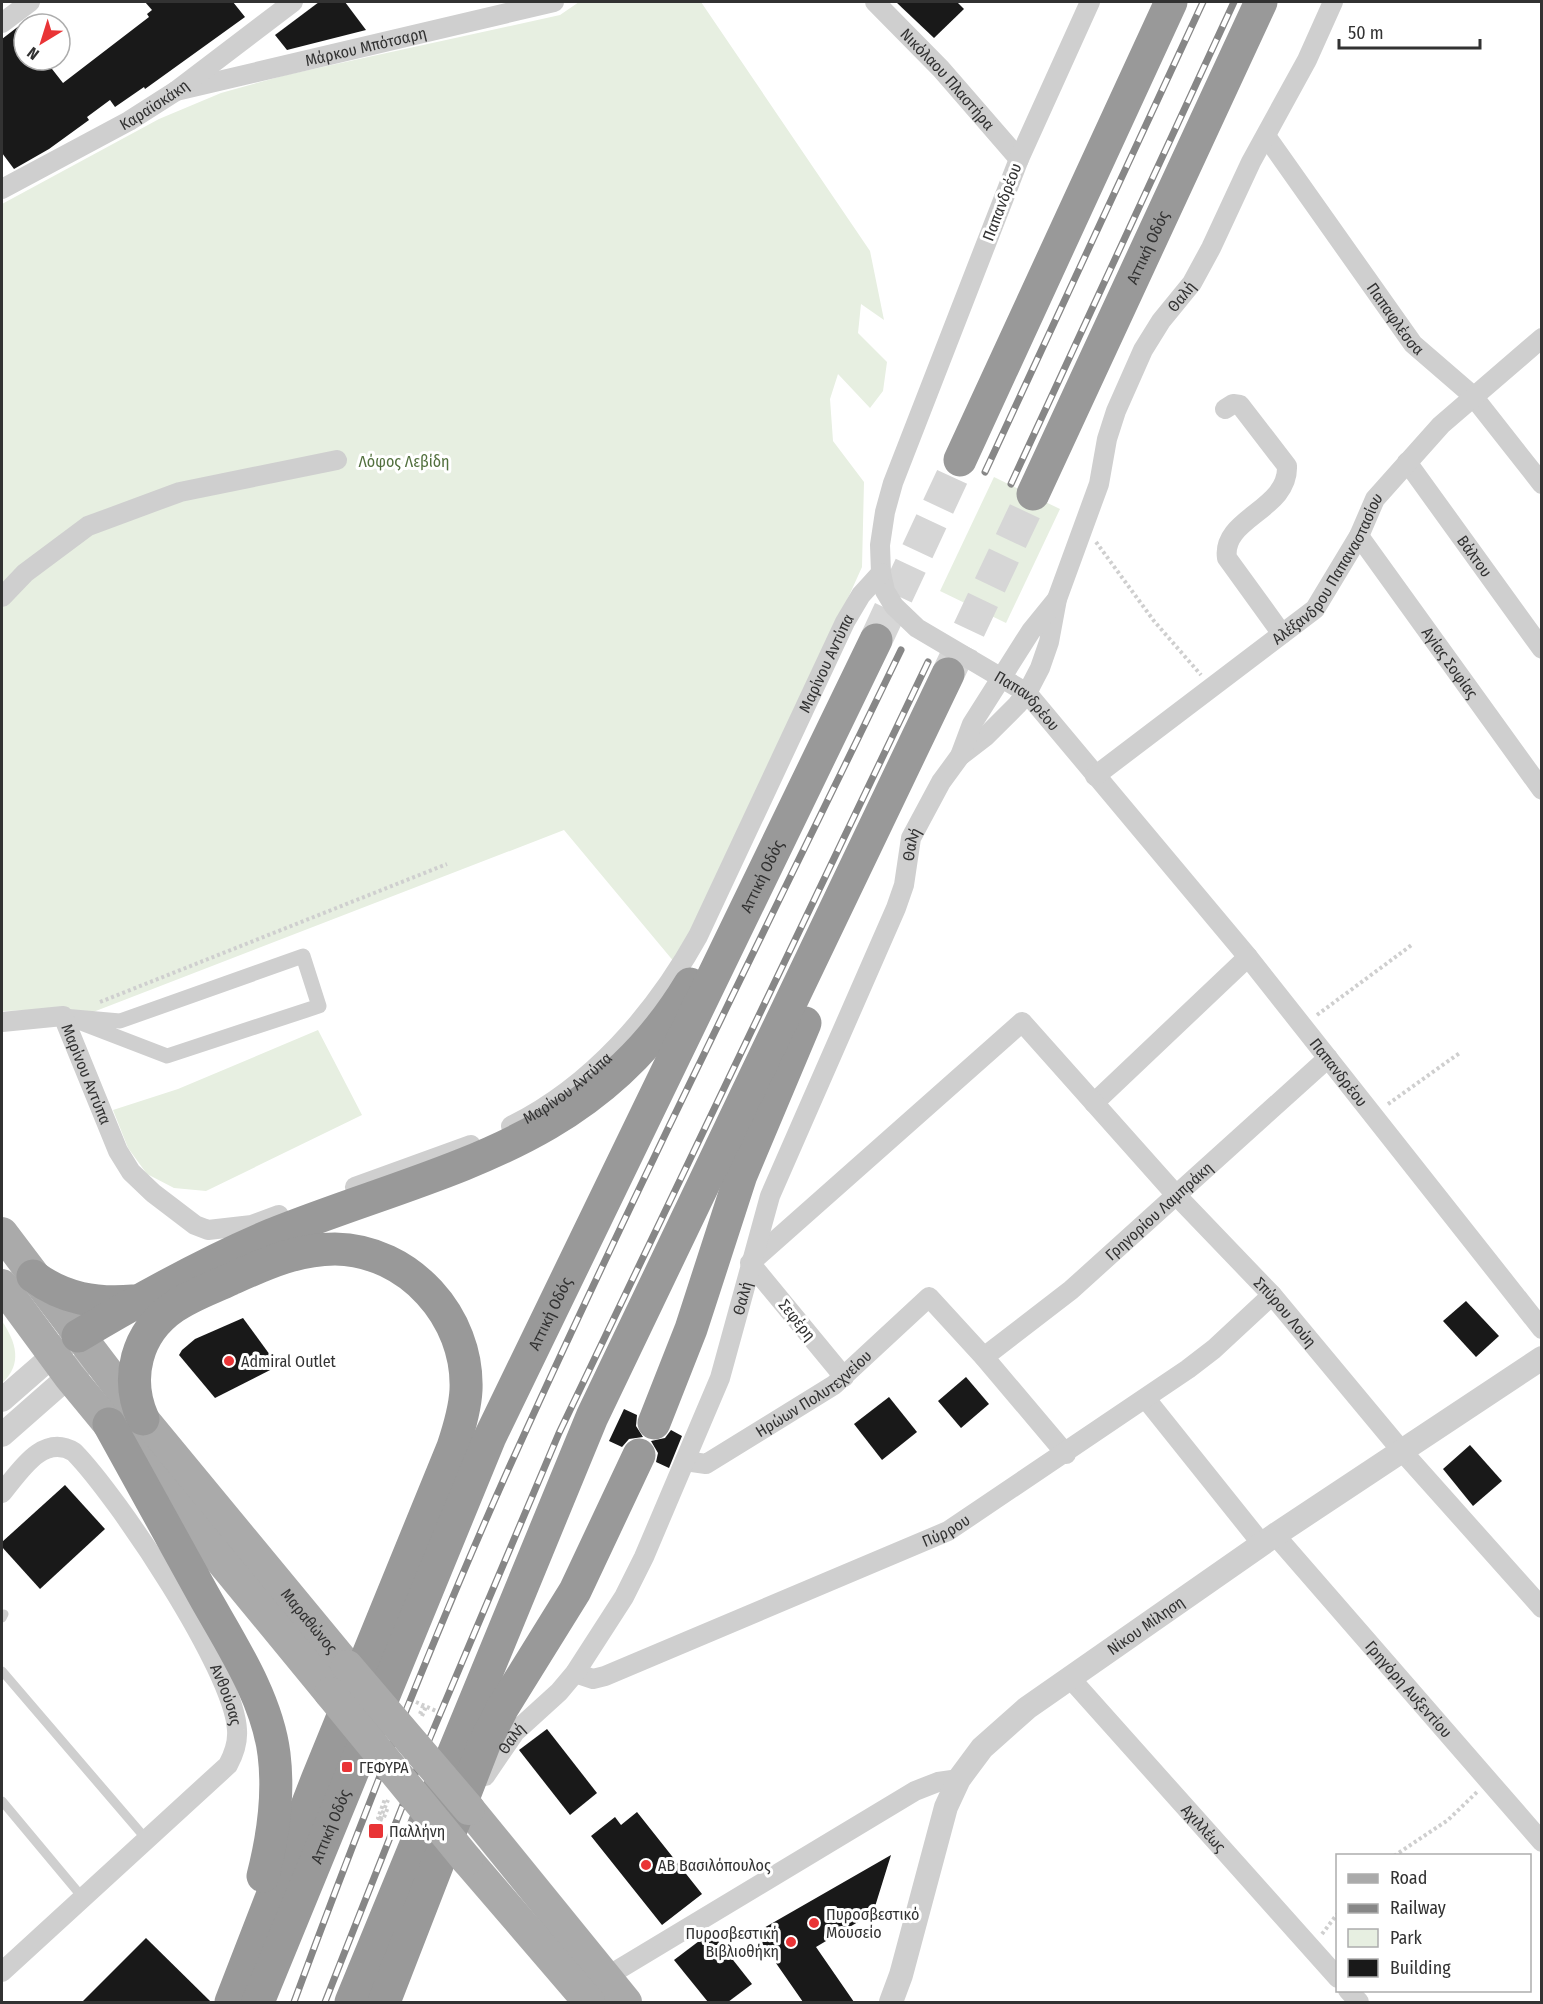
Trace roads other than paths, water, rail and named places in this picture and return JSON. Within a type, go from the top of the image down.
[{"type":"highway","points":[[960,460],[1171,2]]},
{"type":"highway","name":"Αττική Οδός","points":[[1033,494],[1261,2]]},
{"type":"highway","points":[[1212,108],[1272,2]]},
{"type":"highway","name":"Αττική Οδός","points":[[258,2002],[490,1437],[876,640]]},
{"type":"highway","points":[[351,2002],[592,1417],[948,674],[897,816],[745,1164],[692,1329],[654,1423]]},
{"type":"highway","points":[[73,1355],[135,1301],[269,1236],[506,1148],[540,1131],[586,1100],[628,1063],[673,1011],[807,783]]},
{"type":"highway","points":[[143,1419],[134,1389],[135,1365],[142,1345],[156,1322],[189,1299],[267,1263],[309,1251],[349,1250],[373,1256],[399,1267],[424,1287],[442,1308],[456,1335],[464,1362],[465,1403],[453,1447],[316,1780],[231,2002]]},
{"type":"highway","points":[[33,1276],[53,1288],[82,1300],[105,1303],[135,1301]]},
{"type":"highway","points":[[109,1424],[229,1640],[266,1723],[274,1753],[275,1792],[271,1845],[257,1902],[222,2002]]},
{"type":"highway","points":[[384,2002],[485,1742],[503,1707],[575,1591],[639,1455]]},
{"type":"main road","name":"Μαραθώνος","points":[[2,1233],[33,1276],[109,1424],[467,1860],[597,1990],[626,2002]]},
{"type":"main road","name":"Μαραθώνος","points":[[2,1285],[73,1355],[143,1419],[347,1666],[469,1809],[597,1990]]},
{"type":"street","points":[[2,23],[30,2]]},
{"type":"street","name":"Καραϊσκάκη","points":[[4,183],[129,121],[176,91],[293,2]]},
{"type":"street","name":"Μάρκου Μπότσαρη","points":[[176,91],[504,7],[554,2]]},
{"type":"street","name":"Νικόλαου Πλαστήρα","points":[[875,2],[941,69],[1019,159]]},
{"type":"street","name":"Παπανδρέου","points":[[1090,2],[1019,159],[894,483],[885,512],[881,573],[885,591],[894,606],[916,628],[1027,693],[1248,957],[1542,1329]]},
{"type":"street","name":"Θαλή","points":[[960,756],[986,736],[1027,693],[1049,642],[1057,599],[1099,484],[1107,439],[1143,350],[1161,321],[1192,284],[1307,60],[1333,2]]},
{"type":"street","name":"Παπαφλέσσα","points":[[1266,136],[1413,344],[1472,395],[1542,484]]},
{"type":"street","name":"Αλέξανδρου Παπαναστασίου","points":[[1095,776],[1315,609],[1359,536],[1375,499],[1441,425],[1472,395],[1542,338]]},
{"type":"street","points":[[1225,409],[1233,404],[1240,405],[1287,466],[1287,477],[1279,494],[1231,536],[1225,546],[1227,558],[1282,634]]},
{"type":"street","points":[[2,597],[25,573],[88,526],[180,492],[338,460]]},
{"type":"street","name":"Βάλτου","points":[[1407,462],[1542,650]]},
{"type":"street","name":"Αγίας Σοφίας","points":[[1359,536],[1542,790]]},
{"type":"street","name":"Μαρίνου Αντύπα","points":[[2,1022],[63,1016],[118,1151],[131,1172],[179,1214],[195,1225],[208,1230],[252,1225],[477,1143],[518,1122],[581,1078],[612,1052],[634,1029],[679,970],[703,925],[845,622],[861,595],[881,573]]},
{"type":"street","name":"Θαλή","points":[[469,1809],[491,1763],[514,1732],[559,1692],[575,1672],[624,1597],[720,1378],[750,1263],[771,1196],[899,902],[911,838],[941,782],[960,756],[972,724],[1030,631],[1057,599]]},
{"type":"street","points":[[303,957],[319,1006],[167,1056],[63,1016],[120,1021],[303,957]]},
{"type":"street","points":[[1094,1103],[1248,957]]},
{"type":"street","name":"Σπύρου Λούη","points":[[750,1263],[1022,1022],[1177,1196],[1272,1295],[1401,1450],[1542,1608]]},
{"type":"street","name":"Γρηγορίου Λαμπράκη","points":[[984,1357],[1071,1290],[1328,1058]]},
{"type":"street","name":"Σεφέρη","points":[[750,1263],[844,1377]]},
{"type":"street","name":"Πύρρου","points":[[575,1672],[593,1679],[605,1676],[926,1542],[970,1518],[1146,1399],[1214,1349],[1272,1295]]},
{"type":"street","name":"Ηρώων Πολυτεχνείου","points":[[685,1461],[706,1464],[844,1377],[929,1297],[984,1357]]},
{"type":"street","points":[[2,1400],[73,1355]]},
{"type":"street","points":[[2,1435],[73,1355]]},
{"type":"street","points":[[984,1357],[1066,1454]]},
{"type":"street","name":"Νίκου Μίληση","points":[[891,2002],[901,1975],[941,1823],[959,1779],[973,1759],[1008,1724],[1269,1539],[1542,1358]]},
{"type":"street","name":"Γρηγόρη Αυξεντίου","points":[[1146,1399],[1542,1842]]},
{"type":"street","name":"Ανθούσας","points":[[2,1493],[34,1457],[50,1446],[63,1445],[74,1452],[107,1492],[155,1561],[218,1672],[237,1729],[235,1752],[228,1765],[2,1972]]},
{"type":"street","name":"Αχιλλέως","points":[[1070,1678],[1336,1976]]},
{"type":"street","points":[[597,1990],[915,1791],[938,1782],[959,1779]]},
{"type":"lane","points":[[2,1671],[147,1840]]},
{"type":"lane","points":[[2,1801],[83,1898]]},
{"type":"tunnel","points":[[876,640],[960,460]]},
{"type":"tunnel","points":[[948,674],[1033,494]]},
{"type":"railway","points":[[985,472],[1203,2]]},
{"type":"railway","points":[[1011,484],[1234,2]]},
{"type":"railway","points":[[294,2002],[396,1734],[508,1470],[652,1161],[901,650]]},
{"type":"railway","points":[[325,2002],[421,1759],[559,1433],[928,662]]},
{"type":"place","name":"Admiral Outlet","points":[[229,1361]]},
{"type":"place","name":"ΓΕΦΥΡΑ","points":[[347,1767]]},
{"type":"place","name":"Παλλήνη","points":[[376,1831]]},
{"type":"place","name":"ΑΒ Βασιλόπουλος","points":[[646,1865]]},
{"type":"place","name":"Πυροσβεστικό Μουσείο","points":[[814,1923]]},
{"type":"place","name":"Πυροσβεστική Βιβλιοθήκη","points":[[791,1942]]},
{"type":"park label","name":"Λόφος Λεβίδη","points":[[404,461]]}]
